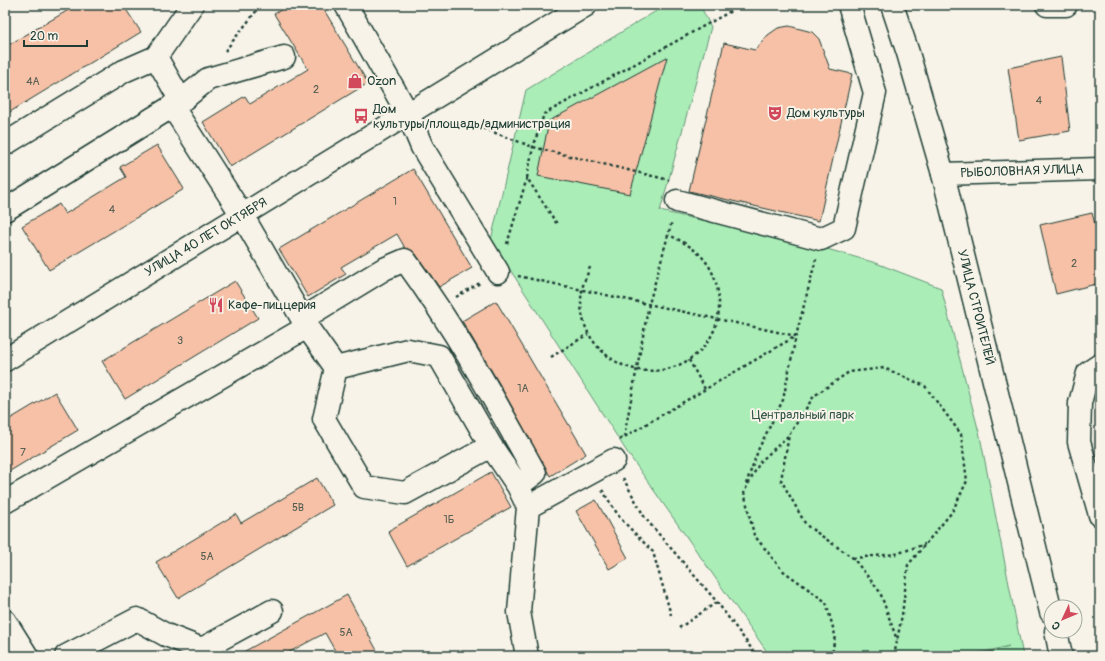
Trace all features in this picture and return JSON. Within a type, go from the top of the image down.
[{"type":"main road","points":[[5,144],[124,71],[156,57],[192,5]]},
{"type":"main road","points":[[346,5],[408,114],[422,147],[498,272]]},
{"type":"main road","name":"УЛИЦА 40 ЛЕТ ОКТЯБРЯ","points":[[5,360],[586,5]]},
{"type":"main road","points":[[677,200],[821,240],[844,228],[875,93],[849,5]]},
{"type":"main road","name":"УЛИЦА СТРОИТЕЛЕЙ","points":[[892,5],[908,52],[943,174],[1048,599]]},
{"type":"main road","points":[[1047,5],[1066,5]]},
{"type":"main road","points":[[156,57],[176,104],[305,323],[336,368],[324,419],[364,487],[405,493],[492,446]]},
{"type":"main road","points":[[5,210],[176,104],[208,79],[284,58]]},
{"type":"main road","name":"РЫБОЛОВНАЯ УЛИЦА","points":[[943,174],[1100,168]]},
{"type":"main road","points":[[5,502],[305,323],[384,269],[405,260],[438,307],[502,412],[535,473],[518,486]]},
{"type":"main road","points":[[336,368],[408,350],[439,356],[492,446],[518,486],[528,507],[519,612],[527,656]]},
{"type":"main road","points":[[1100,365],[1088,373],[1080,402],[1079,442],[1100,515]]},
{"type":"main road","points":[[528,507],[591,473],[616,450]]},
{"type":"main road","points":[[66,656],[137,619],[166,635],[202,648],[272,611]]},
{"type":"main road","points":[[5,621],[28,656]]},
{"type":"main road","points":[[1058,639],[1062,656]]},
{"type":"path","points":[[225,52],[261,5]]},
{"type":"path","points":[[498,272],[527,178],[533,147],[544,114],[742,5]]},
{"type":"path","points":[[466,122],[533,147],[681,183],[649,304],[624,437],[616,450],[645,518],[717,602],[757,656]]},
{"type":"path","points":[[527,178],[558,224]]},
{"type":"path","points":[[590,267],[582,290],[581,312],[588,334],[602,353],[622,366],[644,372],[668,370],[689,360],[705,345],[716,325],[720,303],[716,281],[705,260],[689,245],[668,236]]},
{"type":"path","points":[[821,240],[796,336],[783,400],[759,448],[744,492],[754,535],[782,570],[826,602],[835,635],[832,656]]},
{"type":"path","points":[[438,307],[498,272],[796,336]]},
{"type":"path","points":[[551,357],[588,334]]},
{"type":"path","points":[[624,437],[796,336]]},
{"type":"path","points":[[689,360],[705,389]]},
{"type":"path","points":[[744,492],[760,462],[789,435],[814,396],[849,372],[884,368],[925,386],[961,434],[967,481],[952,512],[908,565],[894,656]]},
{"type":"path","points":[[789,435],[781,480],[806,525],[853,558],[880,592],[897,640]]},
{"type":"path","points":[[591,473],[620,518],[653,552],[671,615]]},
{"type":"path","points":[[853,558],[896,554],[925,544]]},
{"type":"path","points":[[679,628],[717,602]]},
{"type":"green space","name":"Центральный парк","points":[[666,5],[700,5],[711,27],[660,211],[820,247],[876,263],[941,288],[980,436],[1023,656],[977,656],[1009,646],[967,656],[770,656],[627,452],[491,240],[526,90]]},
{"type":"building","points":[[77,5],[123,5],[141,32],[5,115],[5,47]]},
{"type":"building","points":[[289,5],[321,5],[368,83],[230,167],[203,122],[245,96],[250,104],[308,69],[274,14]]},
{"type":"building","name":"Дом культуры","points":[[789,26],[812,32],[819,39],[830,69],[852,74],[819,221],[689,191],[724,43],[755,50],[768,35],[778,28]]},
{"type":"building","points":[[667,57],[630,194],[538,176],[549,121]]},
{"type":"building","points":[[1061,57],[1070,131],[1019,140],[1008,68]]},
{"type":"building","points":[[157,145],[184,189],[49,270],[22,226],[59,204],[65,214],[126,177],[120,167]]},
{"type":"building","points":[[413,169],[472,268],[439,287],[415,253],[405,248],[397,234],[341,267],[346,274],[308,297],[279,249]]},
{"type":"building","points":[[1092,213],[1100,242],[1100,283],[1056,294],[1040,225]]},
{"type":"building","points":[[235,281],[258,318],[125,399],[102,361]]},
{"type":"building","points":[[496,301],[586,454],[550,476],[500,385],[462,321]]},
{"type":"building","points":[[55,392],[78,430],[5,474],[5,422]]},
{"type":"building","points":[[491,472],[511,507],[407,566],[388,531]]},
{"type":"building","points":[[317,478],[333,505],[178,598],[156,562],[236,514],[241,523]]},
{"type":"building","points":[[596,500],[628,558],[609,569],[576,511]]},
{"type":"building","points":[[347,595],[380,656],[338,656],[325,633],[282,656],[236,656]]},
{"type":"place","name":"Ozon","points":[[355,81]]},
{"type":"place","name":"Дом культуры","points":[[775,113]]},
{"type":"place","name":"Дом культуры/площадь/администрация","points":[[361,116]]},
{"type":"place","name":"Кафе-пиццерия","points":[[216,305]]}]
